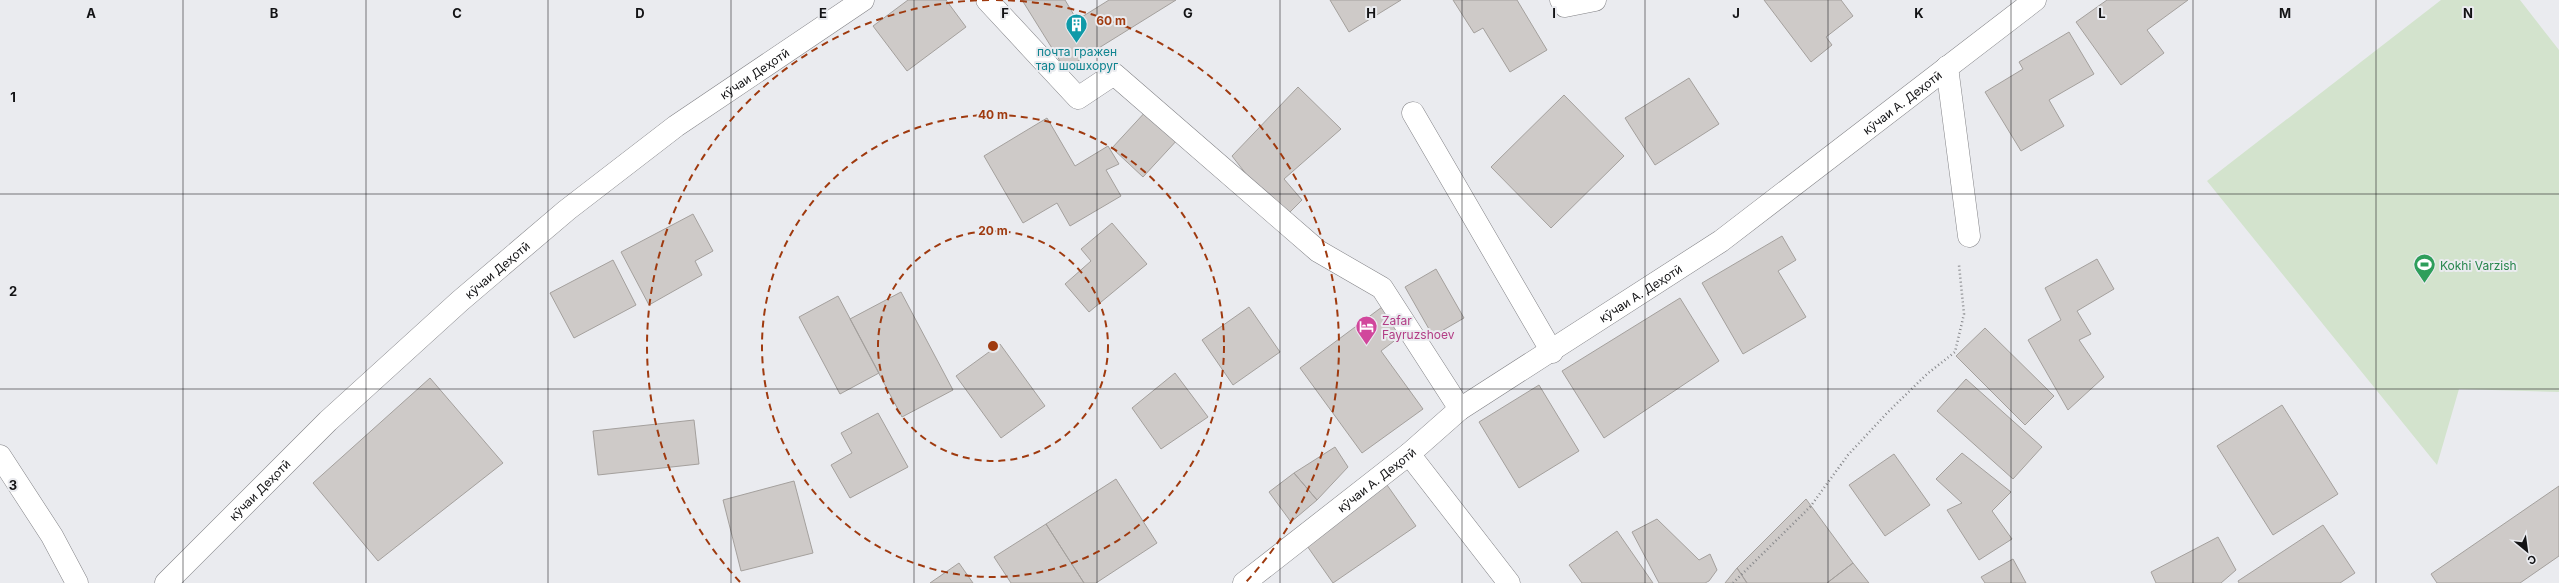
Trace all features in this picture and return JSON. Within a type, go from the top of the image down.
[{"type":"street","name":"кӯчаи Деҳотӣ","points":[[166,583],[328,421],[460,301],[567,210],[676,126],[863,0]]},
{"type":"street","points":[[988,0],[1078,98],[1114,74],[1318,251],[1382,288],[1460,409]]},
{"type":"street","points":[[1561,0],[1565,6],[1595,0]]},
{"type":"street","name":"кӯчаи А. Деҳотӣ","points":[[1244,583],[1409,454],[1460,409],[1552,352],[1721,241],[2035,0]]},
{"type":"street","points":[[1947,67],[1969,236]]},
{"type":"street","points":[[1412,113],[1552,352]]},
{"type":"street","points":[[1409,454],[1509,583]]},
{"type":"street","points":[[0,456],[52,536],[77,583]]},
{"type":"path","points":[[1734,583],[1810,506],[1848,455],[1888,412],[1927,374],[1955,352],[1964,314],[1959,274],[1959,253],[1969,236]]},
{"type":"green space","name":"Kokhi Varzish","points":[[2441,0],[2520,0],[2559,50],[2559,392],[2459,389],[2437,465],[2207,181]]},
{"type":"building","points":[[908,0],[946,0],[966,27],[907,71],[873,26]]},
{"type":"building","name":"почта гражен тар шошхоруг","points":[[1022,0],[1065,0],[1077,20],[1109,0],[1176,0],[1065,69]]},
{"type":"building","points":[[1330,0],[1401,0],[1349,32]]},
{"type":"building","points":[[1453,0],[1517,0],[1547,50],[1510,72],[1483,28],[1474,33]]},
{"type":"building","points":[[1764,0],[1841,0],[1853,16],[1826,37],[1832,45],[1811,62]]},
{"type":"building","points":[[2107,0],[2188,0],[2147,30],[2164,53],[2121,85],[2076,22]]},
{"type":"building","points":[[2069,32],[2094,74],[2049,100],[2064,126],[2021,151],[1985,92],[2023,69],[2019,62]]},
{"type":"building","points":[[1689,78],[1719,124],[1655,165],[1625,118]]},
{"type":"building","points":[[1298,87],[1341,129],[1284,179],[1302,200],[1282,220],[1232,156]]},
{"type":"building","points":[[1564,95],[1624,156],[1551,228],[1491,167]]},
{"type":"building","points":[[1148,109],[1179,138],[1143,177],[1112,148]]},
{"type":"building","points":[[1047,118],[1075,166],[1108,146],[1119,164],[1106,170],[1121,196],[1070,226],[1057,203],[1023,223],[984,156]]},
{"type":"building","points":[[693,214],[713,251],[695,261],[702,275],[649,305],[621,252]]},
{"type":"building","points":[[1112,223],[1147,264],[1089,312],[1065,284],[1091,261],[1081,249]]},
{"type":"building","points":[[1782,236],[1796,260],[1778,271],[1806,317],[1743,354],[1702,283]]},
{"type":"building","points":[[2097,259],[2114,289],[2077,311],[2091,334],[2079,340],[2104,377],[2068,410],[2028,340],[2061,320],[2045,288]]},
{"type":"building","points":[[613,260],[636,305],[574,338],[550,293]]},
{"type":"building","points":[[1436,269],[1464,318],[1433,336],[1405,287]]},
{"type":"building","points":[[901,292],[953,390],[902,417],[850,319]]},
{"type":"building","points":[[838,296],[879,373],[840,394],[799,317]]},
{"type":"building","points":[[1680,298],[1719,361],[1604,438],[1562,371]]},
{"type":"building","points":[[1386,304],[1406,332],[1381,351],[1423,409],[1362,453],[1300,368]]},
{"type":"building","points":[[1249,307],[1280,352],[1233,385],[1202,340]]},
{"type":"building","points":[[1985,328],[2054,396],[2025,425],[1956,356]]},
{"type":"building","points":[[1000,344],[1045,406],[1001,438],[956,376]]},
{"type":"building","points":[[1175,373],[1208,417],[1161,449],[1132,408]]},
{"type":"building","points":[[430,378],[503,463],[378,561],[313,483]]},
{"type":"building","points":[[1966,379],[2042,447],[2013,479],[1937,411]]},
{"type":"building","points":[[1539,385],[1579,451],[1519,488],[1479,422]]},
{"type":"building","points":[[2282,405],[2338,494],[2273,535],[2217,446]]},
{"type":"building","points":[[878,413],[908,467],[850,498],[831,465],[852,453],[841,433]]},
{"type":"building","points":[[694,420],[699,464],[598,475],[593,431]]},
{"type":"building","points":[[1335,447],[1348,467],[1317,500],[1294,473]]},
{"type":"building","points":[[1962,453],[2011,492],[1992,511],[2012,539],[1979,560],[1947,510],[1962,503],[1936,479]]},
{"type":"building","points":[[1894,454],[1930,505],[1885,536],[1849,485]]},
{"type":"building","points":[[1294,473],[1317,500],[1291,522],[1269,492]]},
{"type":"building","points":[[1116,479],[1157,543],[1096,583],[1084,583],[1046,524]]},
{"type":"building","points":[[794,481],[813,553],[741,571],[723,500]]},
{"type":"building","points":[[1387,485],[1416,526],[1333,583],[1305,543]]},
{"type":"building","points":[[2559,486],[2559,556],[2520,583],[2437,583],[2431,574]]},
{"type":"building","points":[[1806,499],[1853,563],[1827,583],[1747,583],[1737,568]]},
{"type":"building","points":[[1657,519],[1699,560],[1710,554],[1717,570],[1709,581],[1705,583],[1659,583],[1632,532]]},
{"type":"building","points":[[1046,524],[1084,583],[1011,583],[994,557]]},
{"type":"building","points":[[2323,525],[2355,573],[2340,583],[2239,583],[2238,581]]},
{"type":"building","points":[[1617,531],[1653,583],[1582,583],[1569,565]]},
{"type":"building","points":[[2218,537],[2236,570],[2221,583],[2156,583],[2151,572]]},
{"type":"building","points":[[2013,559],[2026,583],[1985,583],[1981,577]]},
{"type":"building","points":[[959,563],[973,583],[930,583]]},
{"type":"building","points":[[1853,563],[1869,583],[1827,583]]},
{"type":"building","points":[[1737,568],[1747,583],[1725,583]]},
{"type":"place","name":"почта гражен тар шошхоруг","points":[[1077,44]]},
{"type":"place","name":"Kokhi Varzish","points":[[2425,284]]},
{"type":"place","name":"Zafar Fayruzshoev","points":[[1366,346]]}]
